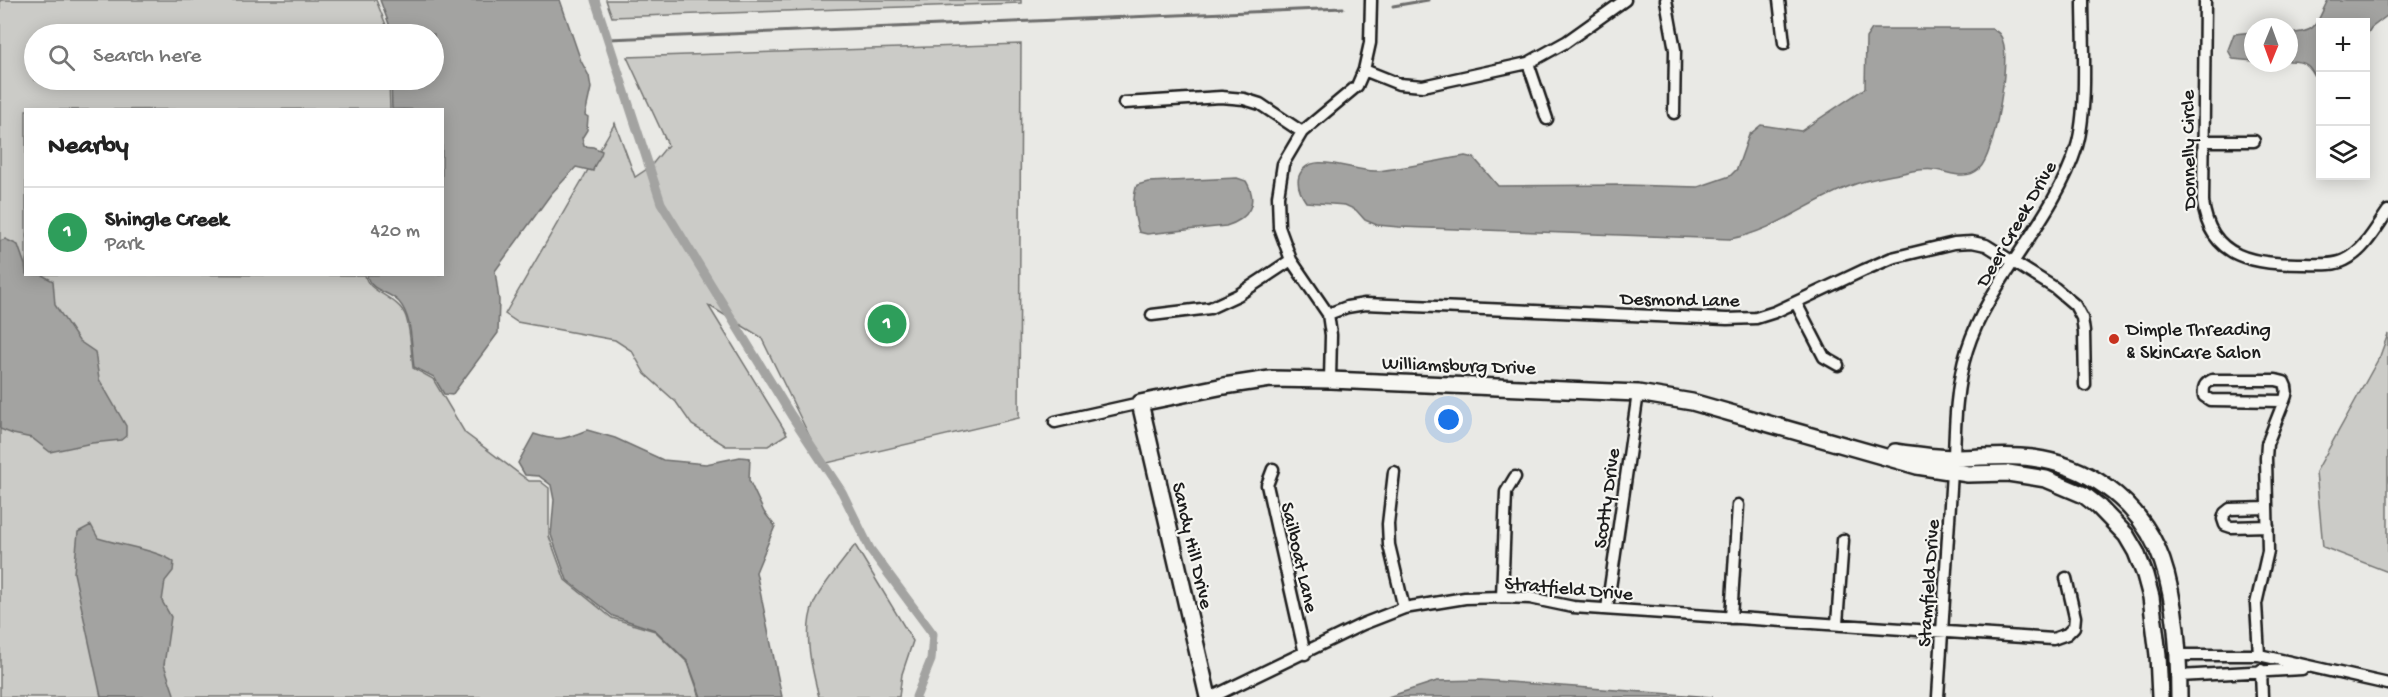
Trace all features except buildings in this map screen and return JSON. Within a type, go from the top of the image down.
[{"type":"street","points":[[1330,380],[1331,335],[1328,314],[1291,260],[1279,227],[1278,196],[1282,164],[1302,132],[1357,86],[1364,70],[1370,43],[1371,0]]},
{"type":"street","points":[[1364,70],[1400,84],[1423,86],[1528,63],[1566,42],[1625,0]]},
{"type":"street","points":[[1666,0],[1675,50],[1674,113]]},
{"type":"street","points":[[1779,0],[1784,43]]},
{"type":"street","name":"Deer Creek Drive","points":[[1953,465],[1955,414],[1967,349],[1982,315],[2061,187],[2077,144],[2083,98],[2084,0]]},
{"type":"street","name":"Donnelly Circle","points":[[2205,0],[2203,202],[2205,218],[2215,237],[2226,248],[2244,259],[2271,264],[2330,264],[2345,260],[2360,249],[2388,211]]},
{"type":"street","points":[[1528,63],[1547,118]]},
{"type":"street","points":[[1124,103],[1221,97],[1244,99],[1260,104],[1302,132]]},
{"type":"street","points":[[2204,141],[2254,141]]},
{"type":"street","name":"Desmond Lane","points":[[1328,314],[1347,306],[1365,304],[1727,320],[1756,318],[1796,303],[1893,258],[1954,243],[1972,242],[1986,245],[2055,288],[2075,305],[2083,325],[2085,384]]},
{"type":"street","points":[[1152,315],[1210,308],[1238,295],[1291,260]]},
{"type":"street","points":[[1796,303],[1824,357],[1839,365]]},
{"type":"street","name":"Williamsburg Drive","points":[[1055,422],[1224,386],[1270,379],[1638,393],[1692,402],[1859,448],[1953,465]]},
{"type":"street","points":[[2259,655],[2256,604],[2267,558],[2267,444],[2284,401],[2287,388],[2284,382],[2277,380],[2212,380],[2206,383],[2203,389],[2204,396],[2210,400],[2284,401]]},
{"type":"street","name":"Scotty Drive","points":[[1607,609],[1638,393]]},
{"type":"street","name":"Sandy Hill Drive","points":[[1140,403],[1210,697]]},
{"type":"street","points":[[1953,465],[2009,456],[2054,461],[2097,480],[2131,510],[2157,548],[2169,590],[2178,655],[2180,697]]},
{"type":"street","points":[[1953,465],[1968,474],[2008,474],[2046,479],[2084,495],[2113,519],[2136,552],[2145,575],[2154,619],[2160,697]]},
{"type":"street","name":"Stamfield Drive","points":[[1938,697],[1953,465]]},
{"type":"street","name":"Sailboat Lane","points":[[1273,469],[1267,485],[1305,654]]},
{"type":"street","points":[[1394,472],[1388,524],[1389,545],[1404,608]]},
{"type":"street","points":[[1502,597],[1506,492],[1515,477]]},
{"type":"street","points":[[1731,618],[1738,505]]},
{"type":"street","points":[[2267,508],[2230,510],[2224,513],[2223,519],[2225,525],[2231,527],[2268,526]]},
{"type":"street","points":[[1837,624],[1843,540]]},
{"type":"street","name":"Stratfield Drive","points":[[1210,697],[1305,654],[1363,624],[1404,608],[1465,598],[1530,598],[1573,607],[2052,639],[2067,634],[2074,627],[2075,617],[2066,578]]},
{"type":"street","points":[[2178,655],[2259,655],[2388,684]]},
{"type":"street","points":[[2180,676],[2261,670],[2320,669]]},
{"type":"street","points":[[2261,670],[2262,697]]},
{"type":"shaded area","points":[[0,0],[376,0],[386,24],[24,24],[24,90],[389,90],[390,108],[24,108],[24,276],[365,276],[371,286],[402,310],[409,329],[413,368],[433,379],[465,433],[529,481],[540,481],[549,488],[549,536],[565,580],[612,618],[655,631],[688,663],[700,697],[0,697]]},
{"type":"shaded area","points":[[380,0],[560,0],[581,61],[589,76],[591,88],[585,115],[588,117],[587,130],[582,138],[584,146],[602,151],[593,171],[576,167],[551,194],[495,271],[499,300],[498,333],[452,395],[444,394],[434,377],[414,367],[411,333],[404,309],[395,298],[375,288],[367,276],[444,276],[444,108],[392,108],[391,90],[444,90],[444,24],[389,24]]},
{"type":"shaded area","points":[[606,0],[1021,0],[1021,3],[612,17]]},
{"type":"shaded area","points":[[2328,0],[2388,0],[2388,15],[2370,30],[2370,18],[2319,18]]},
{"type":"shaded area","points":[[2315,25],[2316,78],[2306,64],[2298,62],[2298,33],[2311,29]]},
{"type":"shaded area","points":[[1872,29],[1992,29],[1998,32],[2005,53],[2000,108],[1985,160],[1974,173],[1957,175],[1935,170],[1918,170],[1865,181],[1835,193],[1762,230],[1730,239],[1377,225],[1365,220],[1356,210],[1345,205],[1306,202],[1298,183],[1299,176],[1305,168],[1313,164],[1334,164],[1377,171],[1465,156],[1474,158],[1498,186],[1698,187],[1730,176],[1737,169],[1749,135],[1761,125],[1801,131],[1865,88],[1866,38]]},
{"type":"shaded area","points":[[2244,33],[2244,60],[2233,59],[2228,50],[2234,34]]},
{"type":"shaded area","points":[[1021,44],[1019,418],[823,464],[761,337],[708,305],[787,434],[768,446],[726,446],[692,425],[676,402],[645,374],[632,351],[615,340],[517,322],[505,314],[615,123],[635,177],[650,167],[668,145],[627,57]]},
{"type":"shaded area","points":[[1237,178],[1246,181],[1252,196],[1246,214],[1234,223],[1226,226],[1147,234],[1139,232],[1134,209],[1137,185],[1148,182]]},
{"type":"shaded area","points":[[5,239],[18,245],[24,262],[24,276],[44,276],[53,281],[55,305],[79,341],[95,352],[99,379],[126,426],[126,436],[121,440],[92,443],[50,452],[32,438],[0,429],[0,241]]},
{"type":"shaded area","points":[[2388,334],[2388,572],[2323,547],[2316,472],[2380,356]]},
{"type":"shaded area","points":[[587,430],[615,438],[663,460],[706,464],[740,457],[750,458],[749,480],[764,512],[775,526],[756,572],[782,697],[701,697],[688,662],[655,630],[613,616],[567,580],[551,535],[554,500],[551,485],[539,476],[525,475],[518,463],[534,434],[561,438]]},
{"type":"shaded area","points":[[91,525],[98,538],[148,551],[174,562],[173,571],[165,581],[162,601],[171,617],[164,665],[173,697],[101,697],[74,573],[78,532]]},
{"type":"shaded area","points":[[855,545],[913,641],[902,674],[899,697],[819,697],[809,650],[810,614],[821,590]]},
{"type":"shaded area","points":[[1481,680],[1713,697],[1388,697],[1437,681]]},
{"type":"waterway","points":[[595,0],[661,203],[791,415],[842,492],[870,549],[933,634],[931,660],[916,697]]},
{"type":"waterway","points":[[1393,6],[1428,0]]},
{"type":"waterway","points":[[609,39],[1343,8]]},
{"type":"place","name":"Shingle Creek","points":[[887,324]]},
{"type":"place","name":"Dimple Threading & SkinCare Salon","points":[[2114,339]]}]
